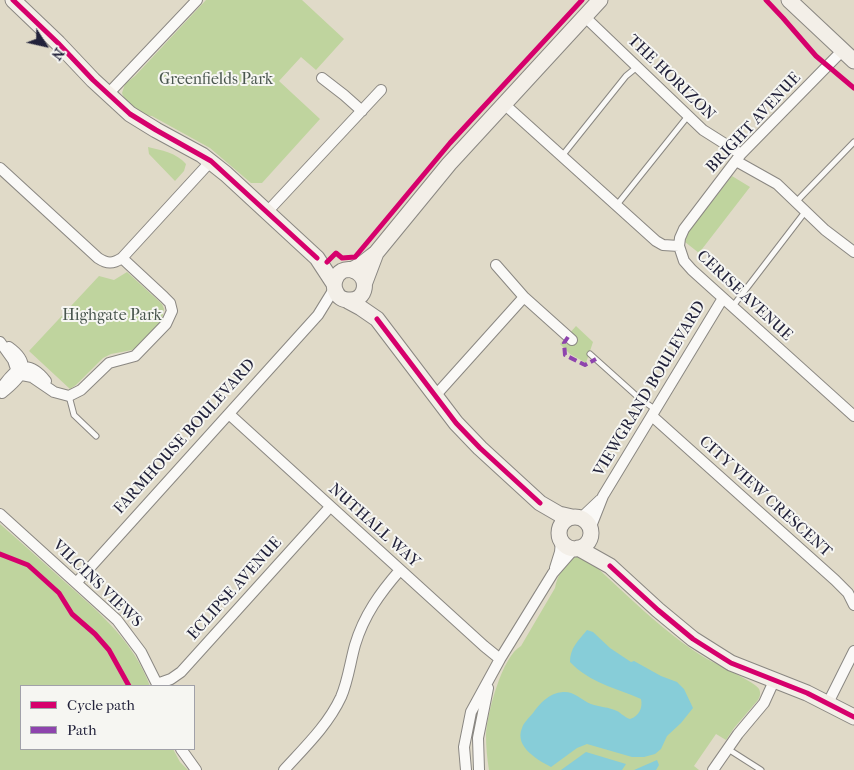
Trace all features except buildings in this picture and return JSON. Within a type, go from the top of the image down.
[{"type":"street","points":[[13,0],[130,114],[211,161],[317,258],[340,293],[376,319],[456,423],[480,448],[540,503],[558,514],[584,525],[610,566]]},
{"type":"street","points":[[108,94],[197,0]]},
{"type":"street","points":[[340,293],[338,274],[350,270],[376,253],[449,164],[503,103],[600,0]]},
{"type":"street","points":[[789,0],[854,61]]},
{"type":"street","name":"THE HORIZON","points":[[584,16],[709,135],[777,184],[805,211],[854,252]]},
{"type":"street","name":"BRIGHT AVENUE","points":[[679,246],[684,229],[739,157],[842,51]]},
{"type":"street","points":[[322,78],[362,111]]},
{"type":"street","points":[[267,212],[381,90]]},
{"type":"street","name":"CERISE AVENUE","points":[[503,103],[658,243],[668,246],[679,246],[681,255],[688,266],[854,416]]},
{"type":"street","points":[[0,168],[98,258],[109,263],[116,262],[122,258],[211,161]]},
{"type":"street","points":[[340,293],[357,298],[361,295],[376,253]]},
{"type":"street","points":[[0,390],[20,371],[33,369],[42,376],[54,392],[69,396],[81,390],[109,363],[135,356],[166,324],[172,311],[170,303],[122,258]]},
{"type":"street","points":[[317,258],[360,274],[376,319]]},
{"type":"street","points":[[496,265],[524,297],[572,340]]},
{"type":"street","name":"FARMHOUSE BOULEVARD","points":[[77,582],[340,293]]},
{"type":"street","points":[[435,396],[524,297]]},
{"type":"street","name":"VIEWGRAND BOULEVARD","points":[[584,525],[723,298]]},
{"type":"street","points":[[0,341],[20,371]]},
{"type":"street","points":[[0,395],[20,371]]},
{"type":"street","name":"CITY VIEW CRESCENT","points":[[654,413],[835,580],[848,593],[854,605]]},
{"type":"street","name":"NUTHALL WAY","points":[[229,414],[500,659]]},
{"type":"street","points":[[540,503],[568,542],[610,566],[693,639],[731,663],[828,703],[854,717]]},
{"type":"street","name":"ECLIPSE AVENUE","points":[[157,685],[181,672],[330,507]]},
{"type":"street","name":"VILCINS VIEWS","points":[[0,514],[108,610],[126,630],[141,652],[157,685]]},
{"type":"street","points":[[466,770],[464,748],[471,712],[500,659],[553,573],[568,542],[564,522],[584,525]]},
{"type":"street","points":[[568,542],[587,544],[584,525]]},
{"type":"street","points":[[553,573],[560,552],[568,542]]},
{"type":"street","points":[[284,770],[331,715],[341,697],[347,680],[354,648],[365,617],[382,591],[400,570]]},
{"type":"street","points":[[828,703],[854,651]]},
{"type":"street","points":[[479,770],[478,738],[490,678]]},
{"type":"street","points":[[713,770],[764,703],[774,681]]},
{"type":"street","points":[[182,750],[196,770]]},
{"type":"lane","points":[[562,156],[626,76],[637,66]]},
{"type":"lane","points":[[616,206],[688,115]]},
{"type":"lane","points":[[796,202],[854,142]]},
{"type":"lane","points":[[732,306],[805,211]]},
{"type":"lane","points":[[590,354],[654,413]]},
{"type":"lane","points":[[69,396],[74,415],[96,436]]},
{"type":"lane","points":[[728,748],[761,770]]},
{"type":"green space","name":"Greenfields Park","points":[[206,0],[302,0],[344,39],[316,70],[301,57],[279,81],[320,119],[262,183],[251,183],[210,148],[152,116],[138,111],[126,100],[122,93],[125,84],[135,76]]},
{"type":"green space","points":[[148,147],[173,155],[186,164],[184,171],[175,181],[149,154]]},
{"type":"green space","points":[[732,176],[750,187],[699,253],[685,242],[688,232]]},
{"type":"green space","name":"Highgate Park","points":[[127,272],[162,304],[164,309],[162,320],[138,346],[132,350],[111,354],[103,358],[70,389],[29,351],[99,276],[114,280]]},
{"type":"green space","points":[[576,326],[593,342],[586,363],[570,354],[560,344]]},
{"type":"green space","points":[[0,524],[115,629],[135,656],[150,685],[20,685],[20,750],[174,750],[180,762],[188,770],[0,770]]},
{"type":"green space","points":[[575,557],[590,561],[646,613],[691,649],[751,682],[759,689],[760,695],[758,700],[726,740],[716,734],[694,766],[699,770],[489,770],[486,744],[487,726],[502,673],[514,652],[521,646],[555,588],[557,579],[562,571]]},
{"type":"water","points":[[587,630],[593,632],[610,648],[631,662],[634,661],[661,676],[677,682],[684,689],[693,708],[667,736],[661,749],[655,754],[644,757],[632,757],[587,744],[577,748],[551,767],[540,761],[524,747],[520,735],[525,722],[549,696],[563,692],[571,693],[591,704],[617,711],[630,719],[638,714],[641,708],[641,699],[595,680],[570,662],[573,649]]},
{"type":"water","points":[[586,752],[626,764],[622,770],[561,770]]},
{"type":"water","points":[[657,760],[659,765],[656,770],[634,770]]},
{"type":"marked path","points":[[568,337],[564,343],[565,355],[585,365],[596,359]]},
{"type":"cycle path","points":[[13,0],[130,114],[211,161],[317,258]]},
{"type":"cycle path","points":[[327,262],[336,253],[342,258],[355,257],[450,143],[582,0]]},
{"type":"cycle path","points":[[766,0],[816,56],[854,88]]},
{"type":"cycle path","points":[[377,319],[456,423],[480,448],[540,503]]},
{"type":"cycle path","points":[[0,554],[28,565],[59,593],[72,614],[95,634],[109,650],[128,685]]},
{"type":"cycle path","points":[[610,566],[693,639],[731,663],[807,693],[854,717]]}]
